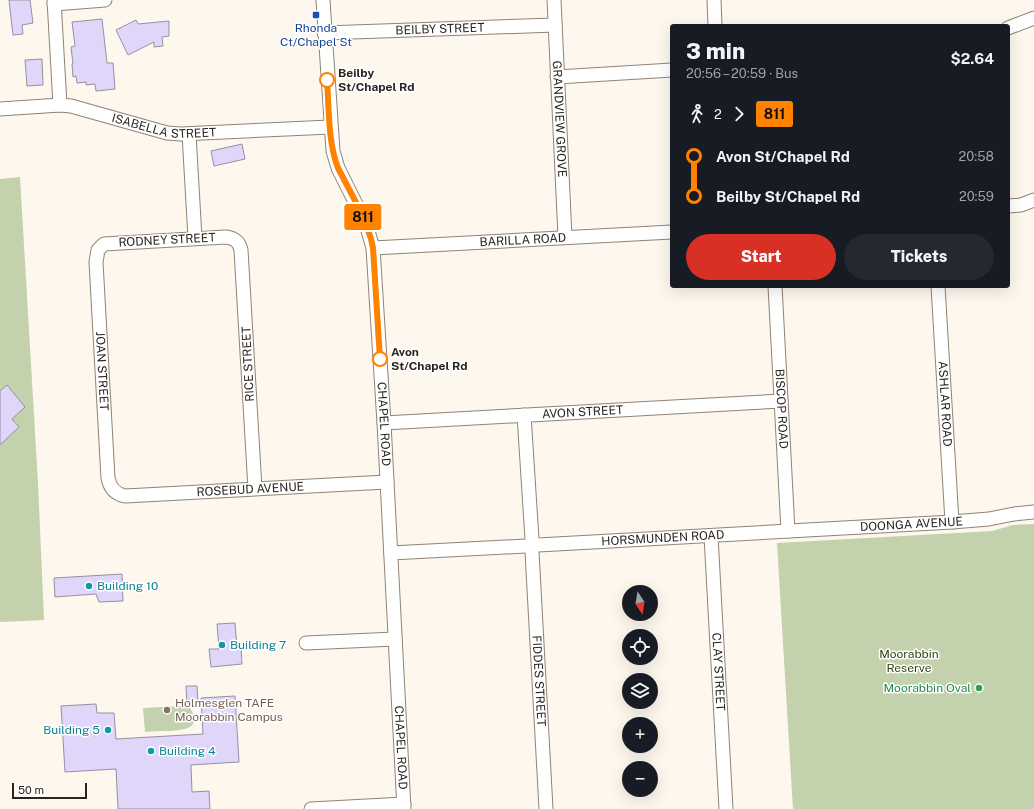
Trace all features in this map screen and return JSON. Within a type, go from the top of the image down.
[{"type":"street","points":[[60,105],[54,2],[105,0]]},
{"type":"street","name":"CHAPEL ROAD","points":[[322,0],[330,127],[333,151],[338,168],[366,224],[373,248],[384,423],[404,807]]},
{"type":"street","name":"GRANDVIEW GROVE","points":[[554,0],[566,238]]},
{"type":"street","points":[[714,0],[715,24]]},
{"type":"street","points":[[1010,27],[1034,18]]},
{"type":"street","name":"BEILBY STREET","points":[[324,33],[555,25]]},
{"type":"street","points":[[557,77],[670,70]]},
{"type":"street","name":"ISABELLA STREET","points":[[0,109],[60,105],[77,107],[173,134],[330,127]]},
{"type":"street","points":[[189,134],[195,238]]},
{"type":"street","points":[[1010,206],[1021,205],[1034,200]]},
{"type":"street","name":"BARILLA ROAD","points":[[373,248],[670,232]]},
{"type":"street","name":"RODNEY STREET","points":[[98,250],[101,246],[108,243],[226,236],[237,241]]},
{"type":"street","name":"RICE STREET","points":[[237,241],[241,250],[255,489]]},
{"type":"street","name":"JOAN STREET","points":[[98,250],[96,262],[108,478],[114,491]]},
{"type":"street","name":"BISCOP ROAD","points":[[776,288],[788,531]]},
{"type":"street","name":"ASHLAR ROAD","points":[[938,288],[952,522]]},
{"type":"street","name":"AVON STREET","points":[[384,423],[781,401]]},
{"type":"street","name":"FIDDES STREET","points":[[524,415],[546,809]]},
{"type":"street","name":"ROSEBUD AVENUE","points":[[114,491],[117,494],[125,496],[387,482]]},
{"type":"street","name":"DOONGA AVENUE","points":[[788,531],[952,522],[989,519],[1034,512]]},
{"type":"street","name":"HORSMUNDEN ROAD","points":[[390,553],[788,531]]},
{"type":"street","name":"CLAY STREET","points":[[711,536],[726,809]]},
{"type":"street","points":[[306,643],[395,639]]},
{"type":"street","points":[[311,809],[404,807]]},
{"type":"green space","points":[[20,177],[38,483],[44,620],[0,622],[0,179]]},
{"type":"green space","name":"Moorabbin Reserve","points":[[1034,524],[1034,809],[793,809],[777,543],[992,531],[1013,525]]},
{"type":"green space","points":[[183,706],[190,708],[193,715],[193,724],[189,727],[179,730],[145,732],[143,708]]},
{"type":"building","points":[[9,0],[30,0],[33,23],[22,25],[23,34],[13,35]]},
{"type":"building","points":[[102,19],[107,63],[113,63],[115,89],[96,91],[95,84],[86,85],[86,82],[77,83],[76,76],[73,77],[71,47],[75,46],[72,22]]},
{"type":"building","points":[[136,20],[138,24],[169,21],[169,36],[162,37],[163,46],[154,47],[154,42],[128,55],[116,30]]},
{"type":"building","points":[[42,59],[43,85],[27,86],[25,60]]},
{"type":"building","points":[[242,144],[245,159],[214,166],[211,151]]},
{"type":"building","points":[[7,385],[25,407],[12,419],[19,427],[0,445],[0,391]]},
{"type":"building","name":"Building 10","points":[[122,574],[123,601],[99,602],[96,594],[55,597],[54,578]]},
{"type":"building","name":"Building 7","points":[[235,623],[237,647],[241,647],[242,664],[211,667],[209,649],[219,649],[217,624]]},
{"type":"building","points":[[186,686],[197,686],[198,704],[187,704]]},
{"type":"building","name":"Building 4","points":[[235,696],[239,762],[191,765],[192,792],[209,791],[210,809],[118,809],[116,769],[65,772],[61,706],[96,704],[97,713],[114,713],[116,739],[203,734],[201,698]]},
{"type":"bus line","name":"811","points":[[327,80],[331,139],[335,160],[360,210],[373,248],[380,359]]},
{"type":"place","name":"Rhonda Ct/Chapel St","points":[[316,15]]},
{"type":"place","name":"Beilby St/Chapel Rd","points":[[327,80]]},
{"type":"place","name":"Avon St/Chapel Rd","points":[[380,359]]},
{"type":"place","name":"Building 10","points":[[89,586]]},
{"type":"place","name":"Building 7","points":[[222,645]]},
{"type":"place","name":"Moorabbin Oval","points":[[979,688]]},
{"type":"place","name":"Holmesglen TAFE Moorabbin Campus","points":[[167,710]]},
{"type":"place","name":"Building 5","points":[[108,730]]},
{"type":"place","name":"Building 4","points":[[151,751]]}]
